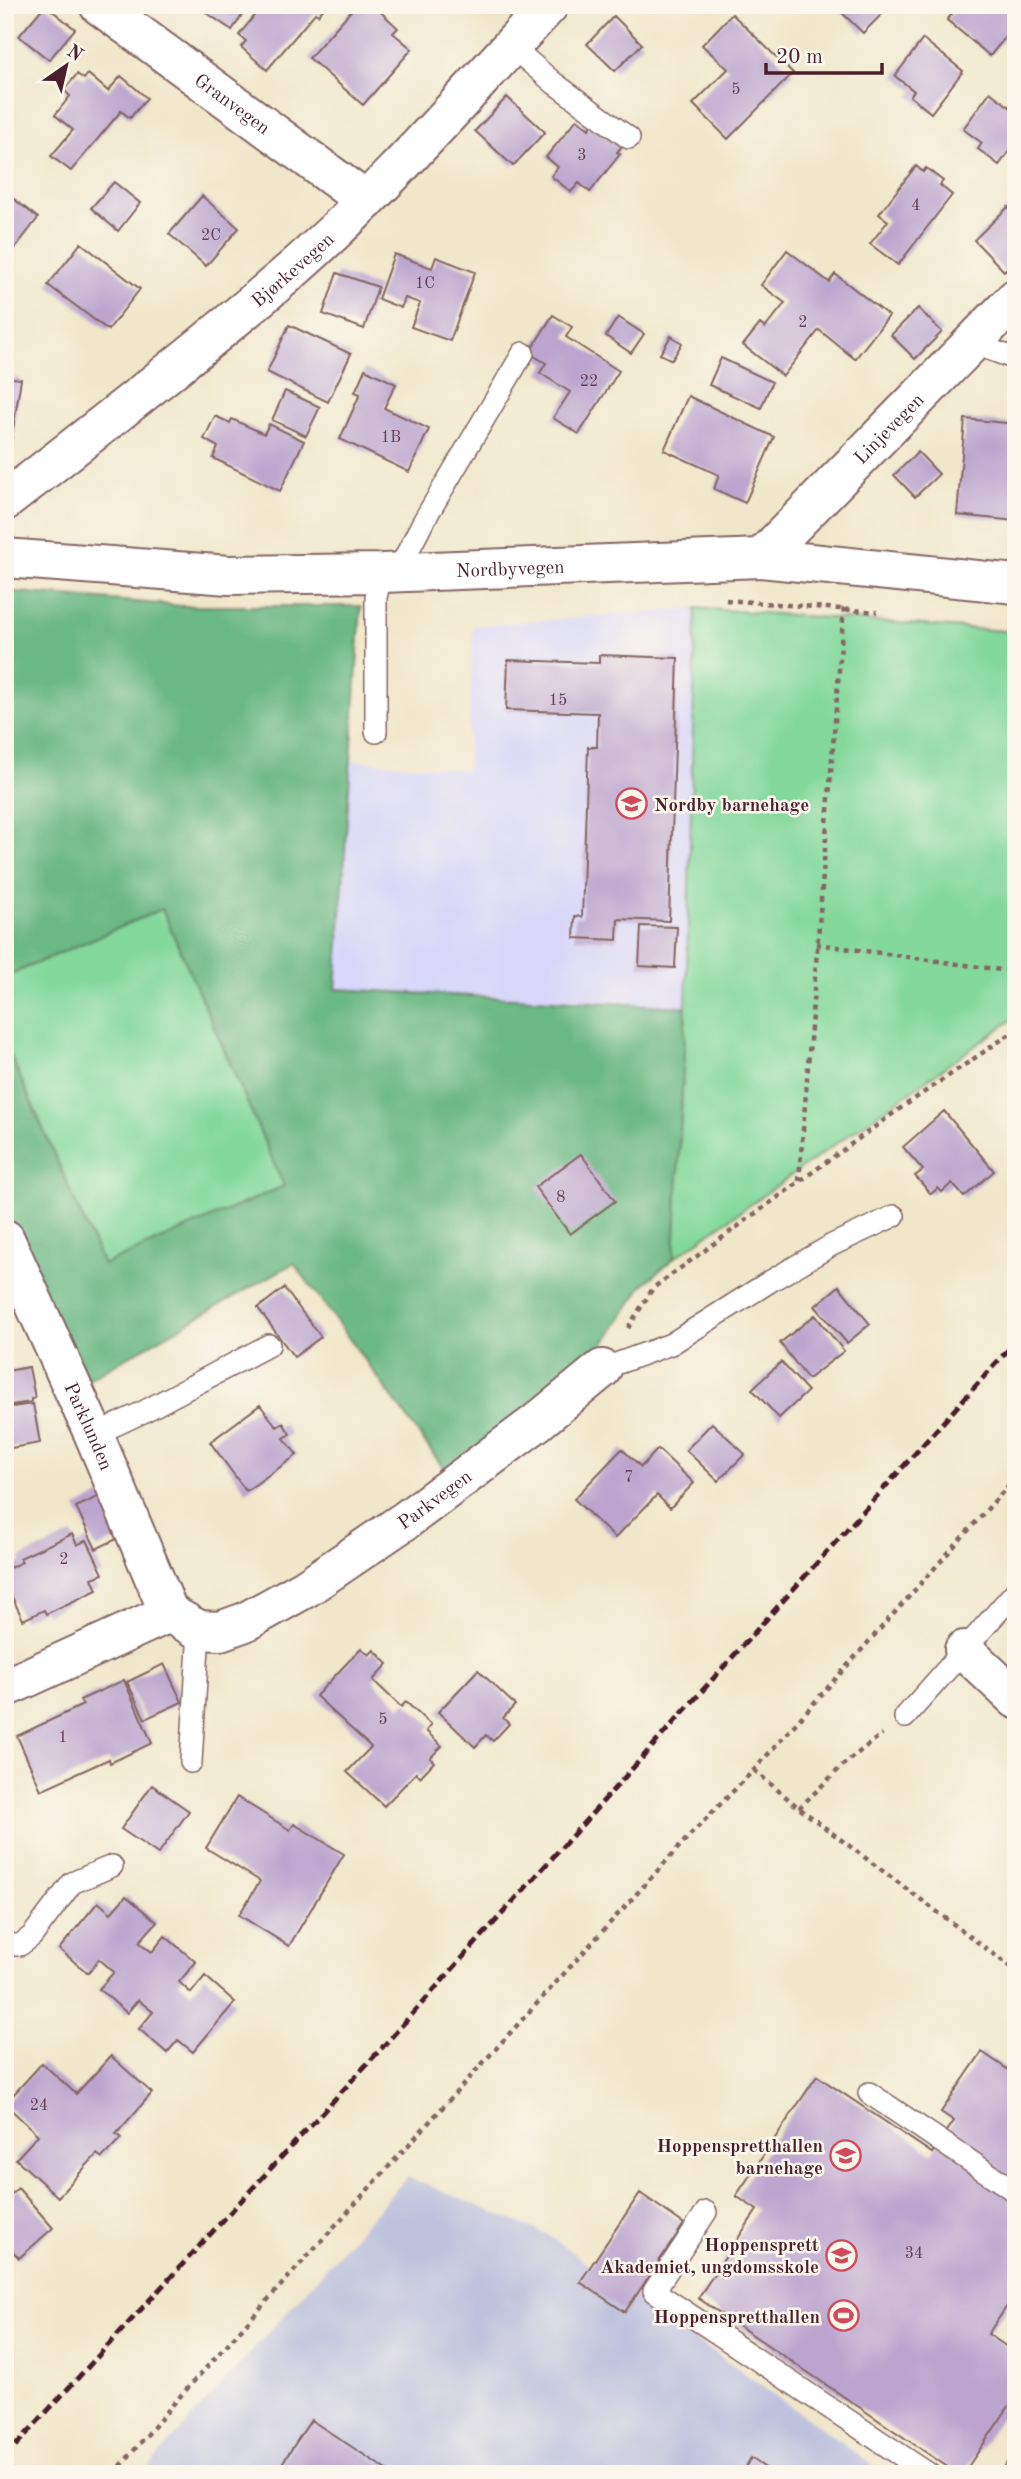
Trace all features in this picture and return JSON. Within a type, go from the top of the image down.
[{"type":"street","name":"Granvegen","points":[[99,5],[366,201]]},
{"type":"street","name":"Bjørkevegen","points":[[5,501],[282,279],[366,201],[550,5]]},
{"type":"street","name":"Linjevegen","points":[[761,558],[1016,298]]},
{"type":"street","name":"Nordbyvegen","points":[[5,558],[229,575],[389,573],[761,558],[1016,583]]},
{"type":"street","name":"Parklunden","points":[[5,1239],[94,1435],[184,1621]]},
{"type":"street","name":"Parkvegen","points":[[5,1688],[184,1621],[220,1631],[245,1622],[306,1588],[406,1520],[536,1423],[602,1369]]},
{"type":"street","points":[[964,1650],[1016,1699]]},
{"type":"lane","points":[[511,46],[554,83],[629,138]]},
{"type":"lane","points":[[972,343],[1016,359]]},
{"type":"lane","points":[[376,732],[376,597],[523,353]]},
{"type":"lane","points":[[602,1369],[671,1345],[832,1245],[894,1216]]},
{"type":"lane","points":[[94,1435],[269,1345]]},
{"type":"lane","points":[[905,1717],[1016,1591]]},
{"type":"lane","points":[[184,1621],[191,1762]]},
{"type":"lane","points":[[5,1945],[20,1945],[32,1936],[72,1883],[112,1866]]},
{"type":"lane","points":[[869,2093],[1016,2192]]},
{"type":"lane","points":[[706,2212],[654,2291],[929,2474]]},
{"type":"lane","points":[[1013,2474],[1016,2469]]},
{"type":"path","points":[[799,1181],[846,566]]},
{"type":"path","points":[[721,599],[883,613]]},
{"type":"path","points":[[816,944],[1016,972]]},
{"type":"path","points":[[602,1369],[653,1288],[799,1181],[1016,1030]]},
{"type":"path","points":[[114,2474],[175,2402],[689,1836],[754,1770],[1016,1478]]},
{"type":"path","points":[[799,1808],[844,1764],[905,1717]]},
{"type":"path","points":[[754,1770],[799,1808],[1016,1971]]},
{"type":"shaded area","points":[[696,608],[686,1007],[336,989],[351,760],[467,770],[473,626]]},
{"type":"shaded area","points":[[407,2177],[546,2234],[886,2474],[142,2474]]},
{"type":"green space","points":[[5,591],[183,606],[361,606],[336,989],[686,1007],[674,1258],[642,1286],[591,1363],[448,1474],[294,1263],[83,1382],[5,1217],[5,1043],[103,1265],[284,1186],[162,909],[5,977]]},
{"type":"green space","points":[[696,608],[1016,632],[1016,1017],[674,1258],[686,1007]]},
{"type":"green space","points":[[162,908],[284,1186],[103,1265],[5,1043],[5,977]]},
{"type":"building","points":[[45,5],[75,29],[49,60],[19,36]]},
{"type":"building","points":[[249,5],[232,30],[198,7]]},
{"type":"building","points":[[263,5],[327,5],[318,15],[315,13],[267,70],[241,47],[246,41],[239,35]]},
{"type":"building","points":[[356,5],[373,5],[398,28],[393,33],[412,49],[363,105],[309,58]]},
{"type":"building","points":[[834,5],[891,5],[863,33]]},
{"type":"building","points":[[959,5],[1016,5],[1016,33],[1011,30],[990,56],[947,20]]},
{"type":"building","points":[[732,14],[793,73],[728,139],[693,104],[728,69],[702,45]]},
{"type":"building","points":[[614,16],[642,44],[615,71],[587,44]]},
{"type":"building","points":[[923,39],[963,71],[931,113],[910,96],[914,91],[895,76]]},
{"type":"building","points":[[77,74],[84,79],[88,74],[108,91],[121,76],[147,98],[130,118],[121,111],[71,171],[51,156],[73,130],[55,115],[70,96],[64,90]]},
{"type":"building","points":[[990,92],[1016,112],[1016,142],[999,165],[978,149],[982,143],[963,129]]},
{"type":"building","points":[[507,97],[545,132],[513,166],[475,131]]},
{"type":"building","points":[[577,119],[589,129],[596,120],[625,143],[617,152],[620,154],[590,192],[579,183],[571,192],[551,176],[558,167],[546,157]]},
{"type":"building","points":[[916,166],[923,172],[926,168],[943,181],[940,185],[952,195],[898,265],[870,244],[888,221],[879,214]]},
{"type":"building","points":[[114,182],[140,203],[118,231],[91,208]]},
{"type":"building","points":[[5,192],[38,218],[5,261]]},
{"type":"building","points":[[202,196],[239,228],[206,266],[169,234]]},
{"type":"building","points":[[1008,207],[1016,215],[1016,259],[1004,271],[974,240]]},
{"type":"building","points":[[81,243],[140,289],[108,330],[48,285]]},
{"type":"building","points":[[787,250],[829,282],[835,274],[889,316],[855,359],[819,330],[783,376],[743,345],[760,324],[765,328],[785,303],[761,285]]},
{"type":"building","points":[[394,254],[432,268],[436,257],[475,272],[450,341],[411,327],[420,303],[405,298],[401,308],[378,299]]},
{"type":"building","points":[[337,273],[378,287],[364,329],[323,314]]},
{"type":"building","points":[[918,308],[942,332],[915,359],[891,335]]},
{"type":"building","points":[[553,315],[572,327],[566,337],[619,371],[579,434],[553,418],[570,392],[540,373],[546,363],[529,353]]},
{"type":"building","points":[[618,317],[644,334],[631,353],[606,336]]},
{"type":"building","points":[[289,325],[351,354],[328,402],[267,372]]},
{"type":"building","points":[[671,336],[682,343],[672,360],[660,354]]},
{"type":"building","points":[[721,358],[772,382],[761,408],[709,385]]},
{"type":"building","points":[[365,369],[396,384],[384,408],[429,429],[409,472],[340,439],[360,394],[355,392]]},
{"type":"building","points":[[5,377],[21,379],[10,448],[5,447]]},
{"type":"building","points":[[285,391],[320,407],[306,436],[272,420]]},
{"type":"building","points":[[688,396],[774,437],[745,503],[714,489],[719,475],[664,450]]},
{"type":"building","points":[[215,416],[230,423],[232,419],[264,434],[269,424],[304,441],[280,491],[213,458],[218,447],[204,439]]},
{"type":"building","points":[[965,419],[1016,424],[1016,521],[957,515]]},
{"type":"building","points":[[918,452],[939,474],[915,497],[894,475]]},
{"type":"building","points":[[599,655],[678,658],[669,921],[618,919],[617,940],[574,938],[575,916],[582,917],[588,747],[597,747],[598,713],[506,710],[508,660],[599,663]]},
{"type":"building","points":[[641,926],[677,927],[675,968],[639,966]]},
{"type":"building","points":[[944,1111],[994,1171],[964,1197],[952,1183],[942,1192],[938,1188],[931,1194],[915,1176],[923,1170],[903,1147]]},
{"type":"building","points":[[581,1154],[615,1201],[570,1234],[535,1187]]},
{"type":"building","points":[[839,1286],[870,1324],[847,1343],[815,1306]]},
{"type":"building","points":[[284,1288],[321,1337],[294,1357],[258,1308]]},
{"type":"building","points":[[815,1315],[844,1351],[808,1379],[780,1343]]},
{"type":"building","points":[[781,1362],[808,1391],[779,1418],[752,1389]]},
{"type":"building","points":[[29,1367],[35,1398],[31,1399],[31,1402],[5,1406],[7,1371]]},
{"type":"building","points":[[33,1404],[40,1443],[5,1449],[5,1408]]},
{"type":"building","points":[[260,1405],[277,1427],[283,1423],[290,1434],[284,1438],[297,1455],[246,1491],[210,1442]]},
{"type":"building","points":[[712,1423],[745,1454],[718,1481],[686,1450]]},
{"type":"building","points":[[622,1449],[641,1467],[658,1449],[694,1483],[670,1508],[657,1495],[615,1538],[574,1499]]},
{"type":"building","points":[[102,1495],[121,1537],[96,1549],[76,1507]]},
{"type":"building","points":[[72,1534],[77,1545],[87,1540],[103,1574],[92,1578],[97,1590],[46,1614],[44,1610],[23,1620],[5,1582],[5,1570],[22,1562],[20,1558]]},
{"type":"building","points":[[361,1648],[369,1655],[374,1650],[388,1664],[373,1680],[401,1707],[406,1702],[431,1725],[426,1731],[442,1746],[430,1758],[434,1762],[420,1777],[416,1773],[384,1806],[347,1772],[371,1747],[316,1696]]},
{"type":"building","points":[[164,1664],[182,1702],[145,1719],[127,1682]]},
{"type":"building","points":[[478,1670],[515,1705],[503,1718],[509,1724],[493,1741],[486,1735],[475,1747],[438,1712]]},
{"type":"building","points":[[124,1680],[152,1743],[41,1790],[17,1736],[83,1705],[80,1700]]},
{"type":"building","points":[[152,1785],[189,1811],[158,1854],[121,1829]]},
{"type":"building","points":[[237,1797],[290,1830],[294,1824],[344,1854],[289,1946],[239,1915],[260,1881],[206,1848]]},
{"type":"building","points":[[126,1896],[157,1922],[139,1942],[152,1952],[165,1936],[196,1962],[179,1982],[191,1993],[205,1976],[235,2002],[193,2052],[178,2040],[167,2053],[139,2029],[153,2012],[138,2000],[127,2013],[99,1989],[114,1972],[99,1959],[88,1973],[59,1949],[98,1902],[111,1913]]},
{"type":"building","points":[[982,2052],[1016,2075],[1016,2293],[988,2334],[1016,2353],[1016,2396],[963,2474],[958,2474],[698,2298],[757,2210],[736,2196],[817,2076],[932,2153],[954,2121],[941,2112]]},
{"type":"building","points":[[111,2056],[152,2093],[116,2134],[121,2138],[102,2158],[97,2154],[58,2197],[16,2159],[38,2135],[5,2104],[42,2063],[76,2094]]},
{"type":"building","points":[[18,2188],[53,2228],[19,2258],[5,2243],[5,2200]]},
{"type":"building","points":[[640,2193],[684,2224],[625,2312],[580,2282]]},
{"type":"building","points":[[311,2420],[393,2474],[275,2474]]},
{"type":"building","points":[[751,2458],[774,2474],[741,2474]]},
{"type":"railway","points":[[5,2457],[379,2051],[1016,1341]]},
{"type":"place","name":"Nordby barnehage","points":[[631,804]]},
{"type":"place","name":"Hoppenspretthallen barnehage","points":[[846,2156]]},
{"type":"place","name":"Hoppensprett Akademiet, ungdomsskole","points":[[842,2255]]},
{"type":"place","name":"Hoppenspretthallen","points":[[843,2316]]}]
